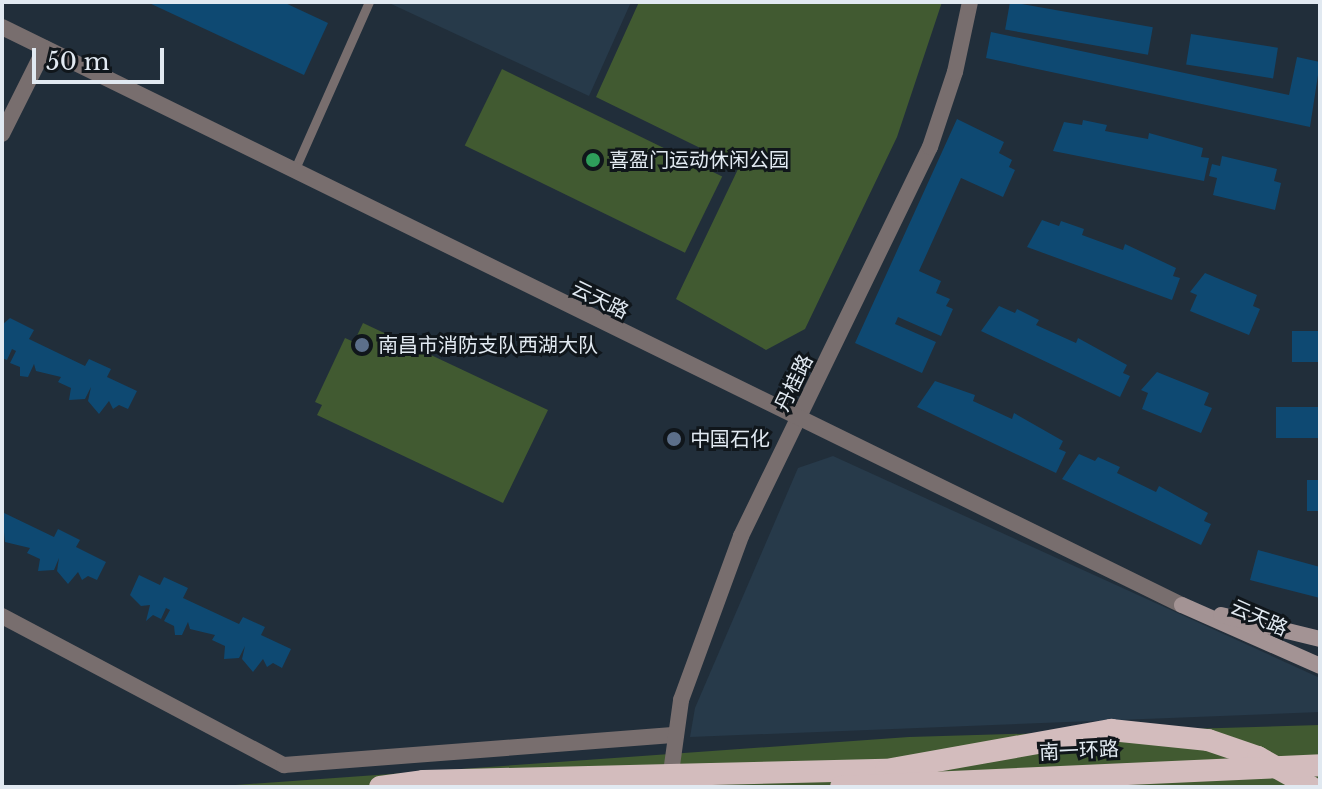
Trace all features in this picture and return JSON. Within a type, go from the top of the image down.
[{"type":"highway","points":[[380,787],[423,781],[886,770],[1111,730],[1208,740],[1258,757],[1311,787]]},
{"type":"highway","name":"南一环路","points":[[841,787],[1320,765]]},
{"type":"main road","name":"云天路","points":[[1182,605],[1320,639]]},
{"type":"main road","name":"云天路","points":[[1182,605],[1320,666]]},
{"type":"street","name":"丹桂路","points":[[669,787],[681,700],[741,536],[930,147],[955,72],[970,2]]},
{"type":"street","name":"云天路","points":[[2,27],[798,420],[1182,605]]},
{"type":"street","points":[[2,134],[45,48]]},
{"type":"street","points":[[2,616],[284,765],[676,735]]},
{"type":"lane","points":[[294,171],[369,2]]},
{"type":"shaded area","points":[[387,2],[631,2],[589,96]]},
{"type":"shaded area","points":[[833,456],[1320,678],[1320,712],[690,737],[695,708],[798,468]]},
{"type":"green space","points":[[639,2],[942,2],[897,137],[805,329],[766,350],[676,299],[739,167],[596,97]]},
{"type":"green space","name":"喜盈门运动休闲公园","points":[[502,69],[722,176],[685,253],[465,145]]},
{"type":"green space","points":[[363,323],[548,410],[503,503],[317,415],[322,405],[315,402],[345,338],[354,342]]},
{"type":"green space","points":[[1320,725],[1320,787],[208,787],[909,737]]},
{"type":"building","points":[[147,2],[283,2],[328,23],[304,75]]},
{"type":"building","points":[[1010,2],[1153,27],[1148,55],[1005,30]]},
{"type":"building","points":[[991,32],[1289,95],[1297,57],[1320,62],[1310,127],[986,58]]},
{"type":"building","points":[[1191,34],[1278,48],[1273,78],[1186,65]]},
{"type":"building","points":[[957,119],[1004,142],[999,153],[1012,160],[1009,167],[1015,170],[1003,197],[961,178],[919,271],[941,281],[936,293],[950,299],[946,306],[953,309],[941,336],[898,317],[895,324],[936,342],[922,373],[855,343]]},
{"type":"building","points":[[1083,120],[1107,125],[1105,131],[1148,139],[1149,133],[1203,148],[1201,157],[1209,158],[1204,181],[1053,151],[1064,122],[1082,125]]},
{"type":"building","points":[[1222,156],[1277,169],[1274,181],[1281,183],[1275,210],[1213,195],[1217,178],[1209,176],[1212,164],[1220,166]]},
{"type":"building","points":[[1042,220],[1059,226],[1061,221],[1084,229],[1082,235],[1123,250],[1125,244],[1176,268],[1173,276],[1180,278],[1172,300],[1027,247]]},
{"type":"building","points":[[1205,273],[1257,295],[1253,306],[1260,309],[1249,335],[1190,311],[1197,295],[1190,292]]},
{"type":"building","points":[[999,306],[1015,313],[1017,309],[1039,320],[1036,325],[1076,343],[1078,338],[1127,365],[1123,373],[1130,376],[1120,397],[981,331]]},
{"type":"building","points":[[10,318],[34,330],[29,339],[85,366],[89,359],[111,369],[107,377],[137,391],[128,409],[119,405],[113,409],[109,401],[99,414],[88,401],[91,387],[85,399],[69,400],[71,388],[58,382],[61,377],[36,371],[34,364],[28,377],[20,376],[20,367],[10,363],[16,351],[12,349],[7,360],[2,358],[2,325]]},
{"type":"building","points":[[1292,331],[1320,331],[1320,362],[1292,362]]},
{"type":"building","points":[[1157,372],[1209,393],[1204,405],[1212,408],[1201,433],[1142,409],[1148,393],[1141,390]]},
{"type":"building","points":[[935,381],[975,395],[973,401],[1012,419],[1014,413],[1063,441],[1059,449],[1066,452],[1056,473],[917,407]]},
{"type":"building","points":[[1276,407],[1320,407],[1320,438],[1276,438]]},
{"type":"building","points":[[1079,454],[1095,461],[1098,457],[1120,467],[1117,473],[1156,492],[1159,486],[1208,513],[1204,521],[1211,524],[1201,545],[1062,479]]},
{"type":"building","points":[[1307,480],[1320,480],[1320,511],[1307,511]]},
{"type":"building","points":[[2,512],[54,537],[58,529],[80,540],[76,547],[106,562],[97,580],[88,576],[82,580],[78,572],[68,584],[57,571],[59,558],[54,570],[38,571],[40,559],[27,553],[30,548],[5,542]]},
{"type":"building","points":[[1258,550],[1320,567],[1320,598],[1250,580]]},
{"type":"building","points":[[139,575],[160,585],[164,577],[188,588],[183,598],[239,624],[243,617],[265,627],[261,635],[291,649],[282,668],[273,663],[267,667],[263,659],[253,672],[242,659],[245,646],[239,658],[224,659],[225,646],[212,640],[215,635],[190,629],[188,622],[182,635],[175,635],[174,626],[164,621],[170,610],[166,608],[161,619],[153,615],[146,621],[150,605],[141,606],[130,595]]},
{"type":"place","name":"喜盈门运动休闲公园","points":[[593,160]]},
{"type":"place","name":"南昌市消防支队西湖大队","points":[[362,345]]},
{"type":"place","name":"中国石化","points":[[674,439]]}]
